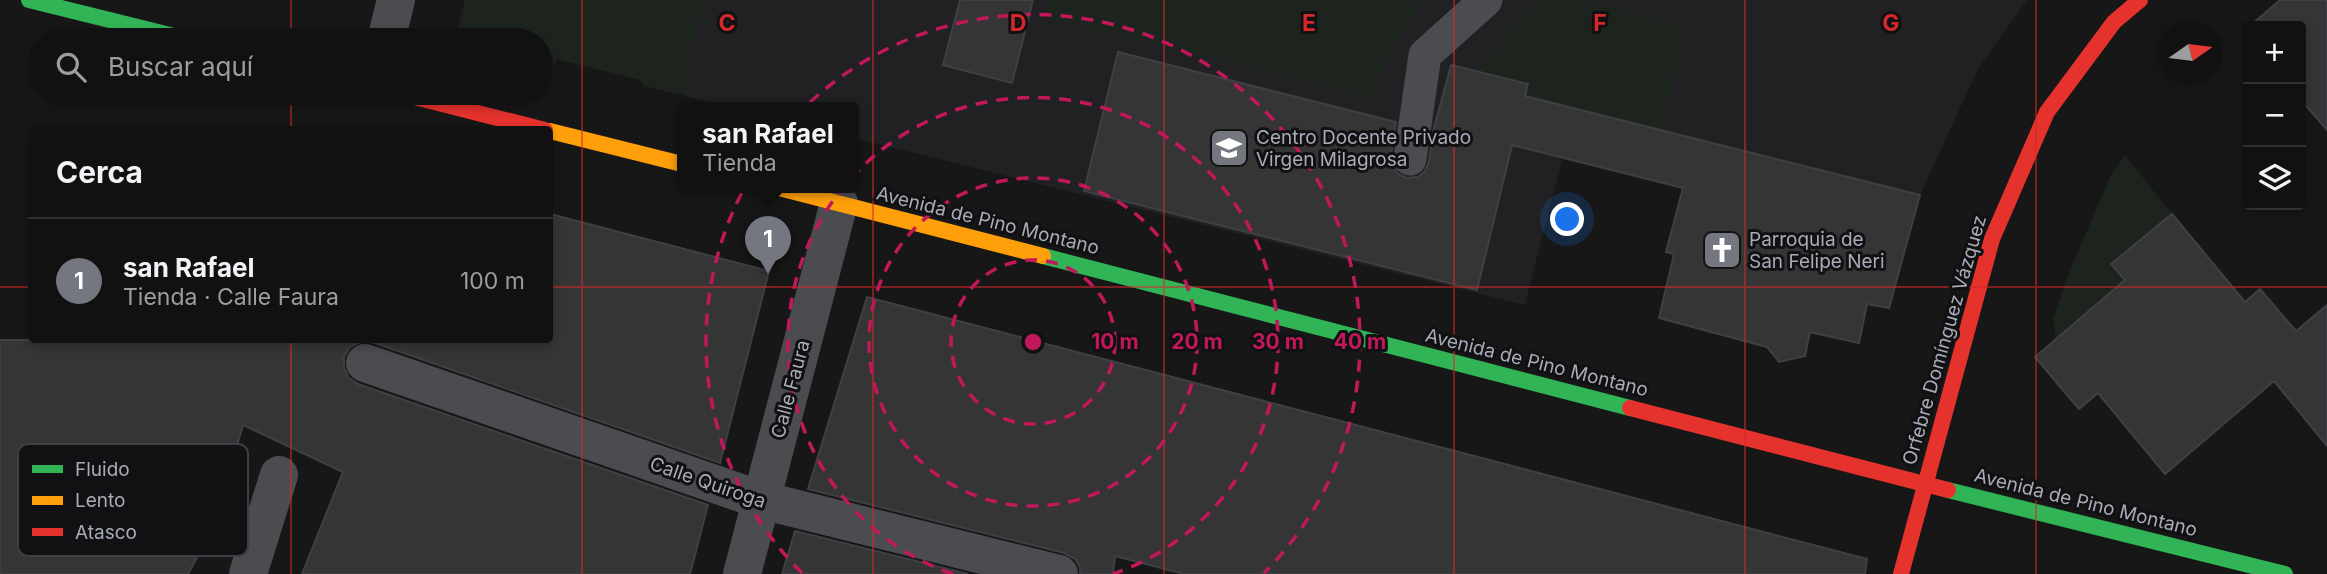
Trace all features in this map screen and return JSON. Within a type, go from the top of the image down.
[{"type":"street","points":[[29,0],[142,28]]},
{"type":"street","points":[[390,28],[396,0]]},
{"type":"street","name":"Orfebre Domínguez Vázquez","points":[[1901,574],[1992,239],[2047,112],[2114,22],[2140,0]]},
{"type":"street","points":[[447,105],[531,126]]},
{"type":"street","points":[[553,132],[677,163]]},
{"type":"street","name":"Avenida de Pino Montano","points":[[799,193],[1924,484],[2284,574]]},
{"type":"street","name":"Calle Faura","points":[[742,574],[839,203]]},
{"type":"street","name":"Calle Quiroga","points":[[365,363],[761,500],[1059,574]]},
{"type":"street","points":[[248,574],[279,475]]},
{"type":"lane","points":[[1410,159],[1425,55],[1486,0]]},
{"type":"shaded area","points":[[465,0],[703,0],[682,95],[644,86],[640,80],[557,59],[553,72],[553,28],[458,28]]},
{"type":"shaded area","name":"Centro Docente Privado Virgen Milagrosa","points":[[703,0],[2027,0],[1978,69],[1920,195],[1575,108],[1525,305],[859,139],[859,102],[709,102],[682,95]]},
{"type":"shaded area","points":[[1050,0],[1422,0],[1384,65],[1377,98],[1046,18]]},
{"type":"shaded area","points":[[1534,0],[1579,0],[1687,26],[1662,130],[1575,108],[1519,119],[1528,84],[1479,71]]},
{"type":"shaded area","points":[[2125,155],[2172,214],[2111,264],[2125,280],[2056,339],[2053,318],[2072,265],[2111,175]]},
{"type":"building","points":[[960,0],[1033,0],[1012,83],[943,65]]},
{"type":"building","points":[[2280,0],[2327,0],[2327,130],[2306,106],[2306,21],[2256,21]]},
{"type":"building","points":[[1118,52],[1396,122],[1392,165],[1398,174],[1407,178],[1418,177],[1429,162],[1433,132],[1451,65],[1528,84],[1525,96],[1920,195],[1889,308],[1867,304],[1859,343],[1810,332],[1805,356],[1779,362],[1767,347],[1659,318],[1674,254],[1666,252],[1683,188],[1512,145],[1477,290],[1084,191]]},
{"type":"building","points":[[2172,214],[2245,302],[2260,289],[2296,331],[2327,305],[2327,446],[2274,381],[2165,474],[2098,393],[2079,409],[2035,357],[2125,280],[2111,264]]},
{"type":"building","points":[[553,215],[769,271],[720,463],[375,343],[553,343]]},
{"type":"building","points":[[867,297],[1867,559],[1865,574],[1184,574],[1115,556],[1113,574],[1080,574],[1080,567],[1075,559],[1064,553],[808,489]]},
{"type":"building","points":[[0,340],[28,340],[28,343],[358,343],[350,347],[344,357],[344,368],[349,378],[358,384],[708,505],[690,574],[302,574],[343,472],[243,425],[237,444],[18,444],[18,556],[198,556],[188,574],[0,574]]},
{"type":"building","points":[[795,531],[968,574],[782,574]]},
{"type":"traffic: fast","points":[[29,0],[142,28]]},
{"type":"traffic: fast","points":[[1043,256],[1630,408]]},
{"type":"traffic: fast","points":[[1948,490],[2285,574]]},
{"type":"traffic: slow","points":[[553,132],[677,163]]},
{"type":"traffic: slow","points":[[798,193],[1043,256]]},
{"type":"traffic: jam","points":[[1901,574],[1992,239],[2047,112],[2114,22],[2140,0]]},
{"type":"traffic: jam","points":[[446,105],[529,126]]},
{"type":"traffic: jam","points":[[1630,408],[1948,490]]},
{"type":"place","name":"Centro Docente Privado Virgen Milagrosa","points":[[1229,148]]},
{"type":"place","name":"Parroquia de San Felipe Neri","points":[[1722,250]]},
{"type":"place","name":"san Rafael","points":[[768,274]]}]
